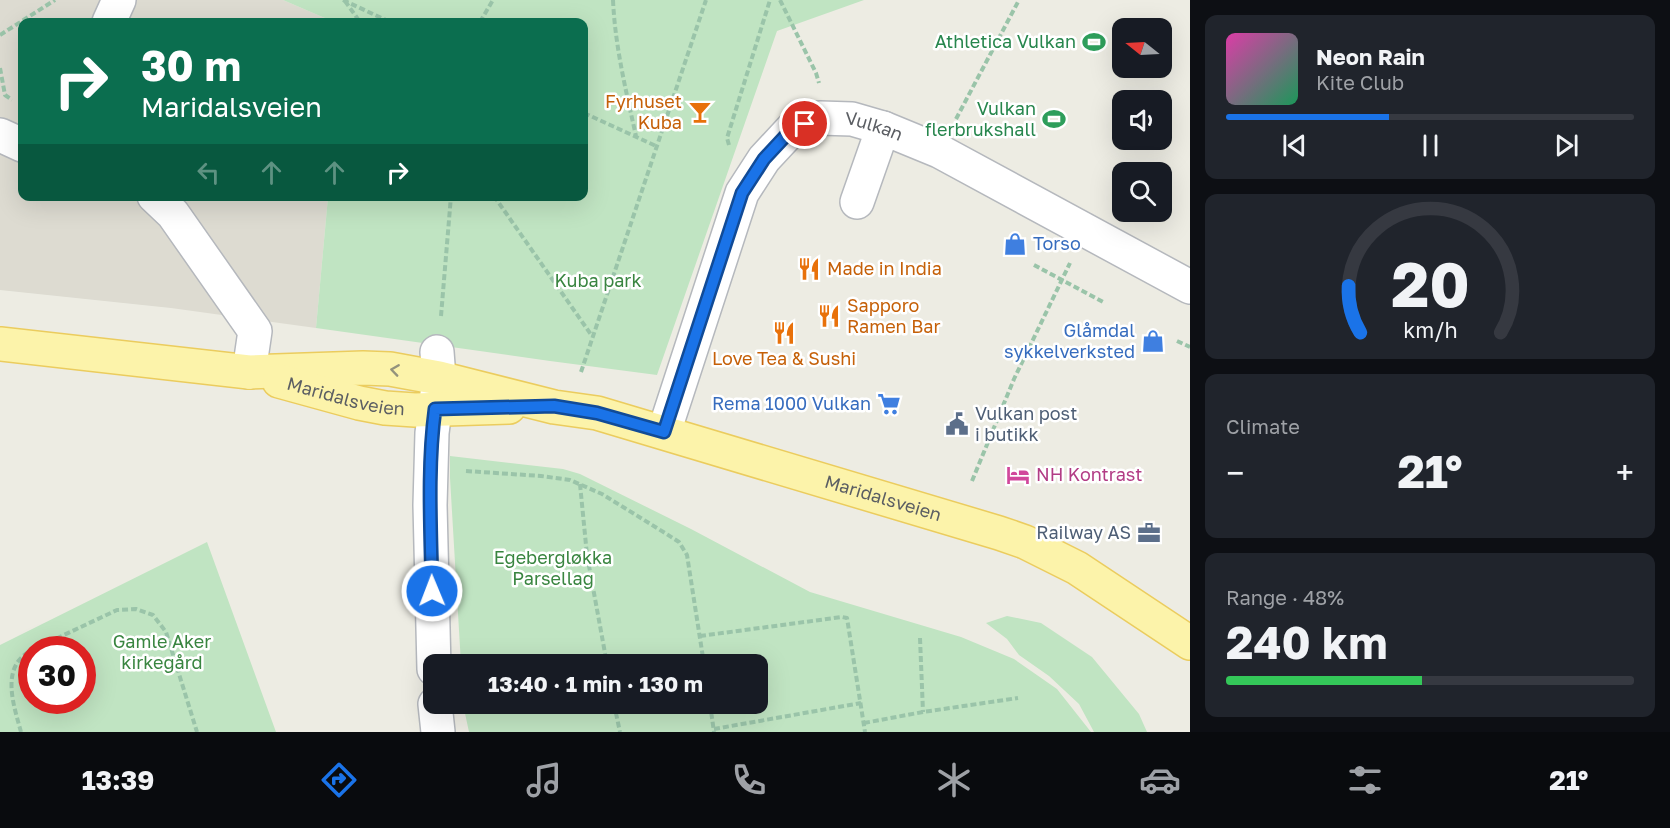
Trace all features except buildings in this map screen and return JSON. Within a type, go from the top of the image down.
[{"type":"main road","name":"Maridalsveien","points":[[0,344],[249,372],[390,369],[554,406],[597,413],[1025,542],[1077,568],[1190,643]]},
{"type":"street","points":[[112,18],[119,0]]},
{"type":"street","name":"Vulkan","points":[[664,432],[742,193],[764,159],[791,130],[820,118],[852,119],[883,128],[939,151],[1078,251],[1190,287]]},
{"type":"street","points":[[857,202],[883,128]]},
{"type":"street","points":[[0,135],[18,143]]},
{"type":"street","points":[[159,201],[172,214],[255,331],[249,372]]},
{"type":"street","points":[[434,654],[430,505],[432,434],[437,380]]},
{"type":"street","points":[[436,714],[438,732]]},
{"type":"path","points":[[27,18],[55,0]]},
{"type":"path","points":[[344,0],[357,18]]},
{"type":"path","points":[[344,0],[382,18]]},
{"type":"path","points":[[482,18],[493,0]]},
{"type":"path","points":[[613,0],[623,77],[636,136]]},
{"type":"path","points":[[580,372],[706,0]]},
{"type":"path","points":[[729,147],[727,138],[770,0]]},
{"type":"path","points":[[780,0],[816,73]]},
{"type":"path","points":[[939,151],[1019,0]]},
{"type":"path","points":[[0,35],[18,24]]},
{"type":"path","points":[[0,68],[5,94],[14,101]]},
{"type":"path","points":[[588,115],[656,146]]},
{"type":"path","points":[[437,380],[452,201]]},
{"type":"path","points":[[498,201],[592,336]]},
{"type":"path","points":[[972,481],[1014,379],[1078,251]]},
{"type":"path","points":[[1034,265],[1103,302]]},
{"type":"path","points":[[1177,341],[1190,347]]},
{"type":"path","points":[[462,471],[570,480],[602,494],[680,542],[687,555],[703,654]]},
{"type":"path","points":[[579,484],[587,555],[605,654]]},
{"type":"path","points":[[62,636],[117,610],[136,609],[153,615],[166,632],[197,732]]},
{"type":"path","points":[[700,636],[847,618],[865,732]]},
{"type":"path","points":[[920,638],[923,712]]},
{"type":"path","points":[[18,660],[9,680],[21,732]]},
{"type":"path","points":[[864,723],[1018,698]]},
{"type":"path","points":[[712,714],[714,730],[861,703]]},
{"type":"path","points":[[616,714],[620,732]]},
{"type":"shaded area","points":[[0,0],[283,0],[325,18],[18,18],[18,201],[328,201],[316,328],[171,308],[0,290]]},
{"type":"green space","name":"Kuba park","points":[[283,0],[864,0],[777,31],[657,375],[316,328],[328,201],[588,201],[588,18],[325,18]]},
{"type":"green space","name":"Egebergløkka Parsellag","points":[[450,456],[563,469],[580,474],[810,592],[961,637],[1014,659],[1057,689],[1091,732],[469,732],[465,714],[768,714],[768,654],[460,654]]},
{"type":"green space","name":"Gamle Aker kirkegård","points":[[207,542],[276,732],[0,732],[0,645],[18,636],[18,714],[96,714],[96,636],[18,636]]},
{"type":"green space","points":[[1007,616],[1041,623],[1092,657],[1139,714],[1147,732],[1094,732],[1079,704],[1049,676],[1019,655],[1007,639],[986,623]]},
{"type":"place","name":"Athletica Vulkan","points":[[1094,42]]},
{"type":"place","name":"Fyrhuset Kuba","points":[[700,112]]},
{"type":"place","name":"Vulkan flerbrukshall","points":[[1054,119]]},
{"type":"place","name":"Torso","points":[[1015,244]]},
{"type":"place","name":"Made in India","points":[[809,269]]},
{"type":"place","name":"Sapporo Ramen Bar","points":[[829,316]]},
{"type":"place","name":"Love Tea & Sushi","points":[[784,333]]},
{"type":"place","name":"Glåmdal sykkelverksted","points":[[1153,341]]},
{"type":"place","name":"Rema 1000 Vulkan","points":[[889,404]]},
{"type":"place","name":"Vulkan post i butikk","points":[[957,424]]},
{"type":"place","name":"NH Kontrast","points":[[1018,475]]},
{"type":"place","name":"Railway AS","points":[[1149,533]]},
{"type":"route","points":[[432,591],[430,505],[435,409],[554,406],[597,413],[664,432],[742,193],[764,159],[791,130],[805,124]]}]
